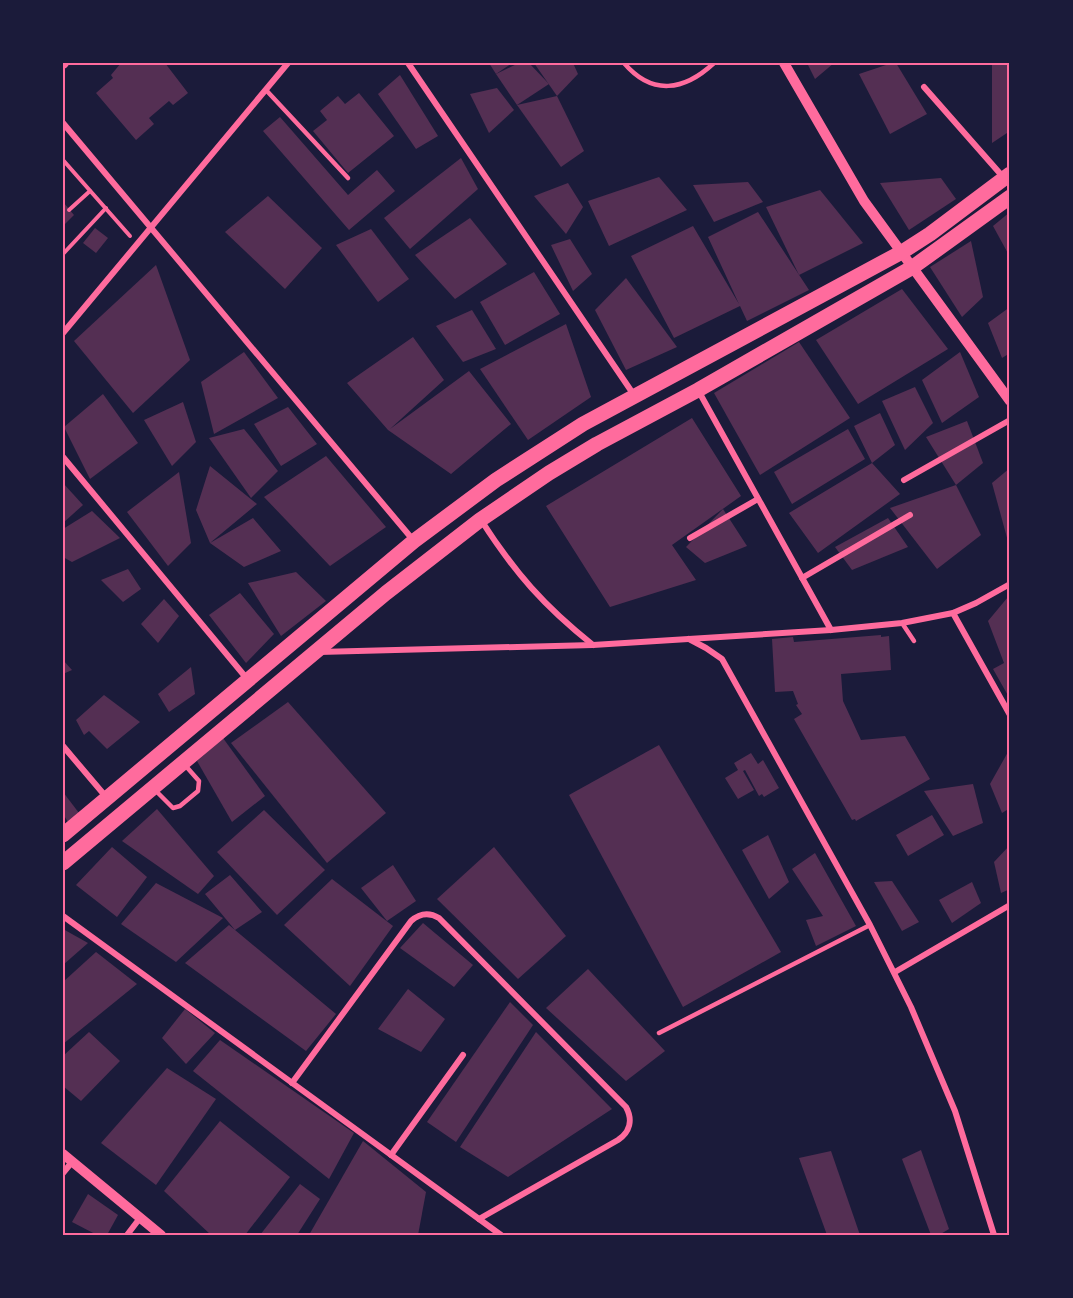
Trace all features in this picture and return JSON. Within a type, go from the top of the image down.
[{"type":"main road","points":[[63,835],[414,541],[496,480],[583,424],[902,252],[1007,177]]},
{"type":"main road","points":[[63,863],[409,574],[480,520],[549,473],[597,444],[698,390],[913,267],[1010,197]]},
{"type":"street","points":[[63,333],[288,63]]},
{"type":"street","points":[[408,63],[634,396]]},
{"type":"street","points":[[784,63],[864,201],[1010,400]]},
{"type":"street","points":[[924,87],[1007,177]]},
{"type":"street","points":[[63,123],[414,541]]},
{"type":"street","points":[[698,390],[831,630]]},
{"type":"street","points":[[904,480],[1010,420]]},
{"type":"street","points":[[63,457],[248,680]]},
{"type":"street","points":[[690,538],[758,499]]},
{"type":"street","points":[[802,578],[910,515]]},
{"type":"street","points":[[480,520],[503,556],[530,588],[560,618],[593,645]]},
{"type":"street","points":[[316,652],[593,645],[902,624],[953,613],[1010,584]]},
{"type":"street","points":[[953,613],[1010,715]]},
{"type":"street","points":[[688,639],[722,659],[895,972],[927,1041],[955,1111],[994,1235]]},
{"type":"street","points":[[63,746],[107,799]]},
{"type":"street","points":[[895,972],[1010,905]]},
{"type":"street","points":[[292,1083],[411,921],[422,914],[439,918],[626,1107],[630,1119],[627,1131],[618,1140],[479,1219]]},
{"type":"street","points":[[63,915],[501,1235]]},
{"type":"street","points":[[391,1155],[463,1055]]},
{"type":"street","points":[[63,1173],[67,1158],[161,1235]]},
{"type":"street","points":[[127,1235],[140,1218]]},
{"type":"lane","points":[[624,63],[633,74],[644,81],[665,87],[688,82],[714,63]]},
{"type":"lane","points":[[266,90],[348,178]]},
{"type":"lane","points":[[902,624],[915,641]]},
{"type":"lane","points":[[152,787],[170,806],[180,806],[198,791],[200,785],[183,762]]},
{"type":"lane","points":[[660,1033],[870,925]]},
{"type":"path","points":[[63,160],[137,244]]},
{"type":"path","points":[[69,210],[90,191]]},
{"type":"path","points":[[63,254],[106,208]]},
{"type":"building","points":[[121,63],[165,63],[188,93],[173,105],[169,101],[149,118],[154,124],[136,140],[96,93],[113,78],[111,75]]},
{"type":"building","points":[[489,63],[512,63],[496,74]]},
{"type":"building","points":[[519,63],[529,63],[549,84],[517,105],[496,74]]},
{"type":"building","points":[[534,63],[573,63],[578,74],[557,96]]},
{"type":"building","points":[[807,63],[834,63],[815,79]]},
{"type":"building","points":[[896,63],[927,114],[890,134],[859,74]]},
{"type":"building","points":[[992,63],[1010,63],[1010,131],[992,143]]},
{"type":"building","points":[[400,75],[438,136],[416,149],[378,94]]},
{"type":"building","points":[[497,88],[514,110],[489,133],[470,94]]},
{"type":"building","points":[[359,93],[394,136],[348,173],[313,131],[327,120],[320,111],[338,96],[345,104]]},
{"type":"building","points":[[557,96],[584,151],[561,167],[517,105]]},
{"type":"building","points":[[280,117],[348,195],[377,170],[395,191],[349,230],[263,131]]},
{"type":"building","points":[[461,158],[478,189],[410,249],[384,218]]},
{"type":"building","points":[[659,177],[687,210],[609,246],[588,201]]},
{"type":"building","points":[[941,178],[956,199],[909,230],[880,183]]},
{"type":"building","points":[[748,182],[763,202],[714,222],[693,185]]},
{"type":"building","points":[[568,183],[583,207],[566,234],[534,196]]},
{"type":"building","points":[[820,190],[863,243],[799,275],[766,207]]},
{"type":"building","points":[[268,196],[322,248],[285,289],[225,232]]},
{"type":"building","points":[[63,202],[74,215],[63,226]]},
{"type":"building","points":[[758,212],[809,290],[747,321],[740,306],[674,338],[631,256],[693,226],[739,304],[708,237]]},
{"type":"building","points":[[1010,212],[1010,257],[993,226]]},
{"type":"building","points":[[470,218],[507,264],[455,299],[415,255]]},
{"type":"building","points":[[95,228],[108,238],[96,253],[83,243]]},
{"type":"building","points":[[371,229],[409,279],[378,302],[336,245]]},
{"type":"building","points":[[570,239],[592,274],[573,291],[551,245]]},
{"type":"building","points":[[971,241],[983,297],[962,317],[930,267]]},
{"type":"building","points":[[156,265],[190,360],[133,413],[74,341]]},
{"type":"building","points":[[534,272],[560,314],[505,345],[480,302]]},
{"type":"building","points":[[626,278],[677,347],[626,370],[595,310]]},
{"type":"building","points":[[902,289],[948,349],[858,404],[816,340]]},
{"type":"building","points":[[1010,307],[1010,353],[1002,358],[988,323]]},
{"type":"building","points":[[472,310],[496,349],[463,362],[436,326]]},
{"type":"building","points":[[566,324],[591,397],[528,440],[480,369]]},
{"type":"building","points":[[413,337],[444,380],[390,429],[469,371],[511,424],[451,474],[388,430],[347,383]]},
{"type":"building","points":[[799,342],[850,418],[760,475],[714,393]]},
{"type":"building","points":[[244,352],[278,398],[214,434],[201,382]]},
{"type":"building","points":[[960,352],[979,397],[942,423],[922,380]]},
{"type":"building","points":[[915,387],[933,423],[905,450],[882,401]]},
{"type":"building","points":[[103,394],[138,443],[90,479],[64,427]]},
{"type":"building","points":[[183,402],[196,442],[172,466],[144,420]]},
{"type":"building","points":[[288,407],[317,444],[281,466],[254,424]]},
{"type":"building","points":[[880,413],[895,445],[872,463],[854,426]]},
{"type":"building","points":[[692,418],[741,496],[672,545],[696,580],[610,607],[546,506]]},
{"type":"building","points":[[967,421],[983,463],[956,485],[926,437]]},
{"type":"building","points":[[244,429],[278,471],[251,498],[209,438]]},
{"type":"building","points":[[848,429],[865,459],[792,504],[774,472]]},
{"type":"building","points":[[326,456],[386,527],[330,566],[264,497]]},
{"type":"building","points":[[872,463],[900,494],[818,553],[789,513]]},
{"type":"building","points":[[210,466],[257,504],[210,543],[196,510]]},
{"type":"building","points":[[1010,468],[1010,545],[1009,545],[992,483]]},
{"type":"building","points":[[179,472],[191,543],[168,566],[127,512]]},
{"type":"building","points":[[63,483],[83,505],[63,523]]},
{"type":"building","points":[[956,485],[981,535],[937,569],[890,508]]},
{"type":"building","points":[[723,509],[747,546],[705,563],[686,547]]},
{"type":"building","points":[[92,511],[120,538],[72,562],[63,557],[63,529]]},
{"type":"building","points":[[253,518],[281,551],[244,567],[210,543]]},
{"type":"building","points":[[888,518],[908,547],[852,570],[835,547]]},
{"type":"building","points":[[128,569],[141,589],[123,602],[101,580]]},
{"type":"building","points":[[296,572],[326,601],[281,636],[248,583]]},
{"type":"building","points":[[240,593],[274,634],[246,663],[209,615]]},
{"type":"building","points":[[1008,597],[1010,601],[1010,699],[993,669],[1004,663],[988,621]]},
{"type":"building","points":[[164,599],[179,616],[158,643],[141,624]]},
{"type":"building","points":[[881,635],[881,637],[889,636],[891,670],[841,674],[843,701],[861,740],[905,736],[930,779],[856,821],[852,820],[794,719],[802,714],[796,705],[798,704],[793,691],[775,692],[772,639],[793,637],[794,642]]},
{"type":"building","points":[[63,660],[72,670],[63,674]]},
{"type":"building","points":[[191,667],[195,694],[169,712],[158,694]]},
{"type":"building","points":[[104,695],[140,722],[107,749],[89,731],[84,735],[76,720]]},
{"type":"building","points":[[288,702],[386,813],[327,863],[231,743]]},
{"type":"building","points":[[223,738],[265,796],[232,822],[197,761]]},
{"type":"building","points":[[659,745],[781,952],[683,1007],[569,795]]},
{"type":"building","points":[[1008,752],[1010,808],[1002,813],[990,784]]},
{"type":"building","points":[[751,753],[758,764],[763,760],[779,788],[764,797],[762,794],[759,796],[745,770],[743,771],[754,790],[738,799],[725,778],[738,770],[734,763]]},
{"type":"building","points":[[973,784],[983,823],[953,836],[924,791]]},
{"type":"building","points":[[63,792],[79,813],[68,822],[63,814]]},
{"type":"building","points":[[157,809],[214,876],[198,894],[122,841]]},
{"type":"building","points":[[264,810],[325,870],[277,915],[217,852]]},
{"type":"building","points":[[932,815],[944,835],[908,856],[896,835]]},
{"type":"building","points":[[768,835],[789,882],[769,899],[742,850]]},
{"type":"building","points":[[1010,845],[1010,889],[1001,893],[994,862]]},
{"type":"building","points":[[112,847],[147,877],[117,917],[76,885]]},
{"type":"building","points":[[494,847],[566,936],[518,979],[437,899]]},
{"type":"building","points":[[815,853],[856,926],[816,946],[806,920],[823,916],[792,869]]},
{"type":"building","points":[[393,865],[416,901],[387,921],[361,888]]},
{"type":"building","points":[[230,875],[262,912],[235,930],[205,894]]},
{"type":"building","points":[[332,879],[393,926],[350,986],[284,925]]},
{"type":"building","points":[[892,881],[919,922],[902,931],[874,882]]},
{"type":"building","points":[[972,882],[981,903],[952,923],[939,900]]},
{"type":"building","points":[[156,883],[223,918],[176,962],[121,924]]},
{"type":"building","points":[[423,923],[473,965],[454,987],[400,948]]},
{"type":"building","points":[[229,925],[336,1014],[306,1051],[185,963]]},
{"type":"building","points":[[63,929],[88,943],[63,965]]},
{"type":"building","points":[[96,952],[137,984],[63,1044],[63,982]]},
{"type":"building","points":[[588,969],[665,1051],[626,1081],[546,1008]]},
{"type":"building","points":[[408,989],[445,1019],[421,1052],[378,1029]]},
{"type":"building","points":[[510,1002],[533,1025],[456,1142],[427,1122]]},
{"type":"building","points":[[185,1009],[215,1033],[186,1064],[162,1038]]},
{"type":"building","points":[[89,1032],[120,1061],[81,1101],[63,1086],[63,1056]]},
{"type":"building","points":[[536,1032],[612,1109],[508,1177],[460,1147]]},
{"type":"building","points":[[220,1040],[354,1133],[329,1179],[193,1071]]},
{"type":"building","points":[[167,1068],[216,1099],[156,1185],[101,1143]]},
{"type":"building","points":[[220,1121],[290,1177],[245,1235],[211,1235],[164,1191]]},
{"type":"building","points":[[363,1141],[426,1192],[418,1235],[309,1235]]},
{"type":"building","points":[[921,1150],[949,1229],[939,1235],[931,1235],[902,1159]]},
{"type":"building","points":[[831,1151],[860,1235],[827,1235],[799,1158]]},
{"type":"building","points":[[300,1184],[320,1199],[297,1235],[260,1235]]},
{"type":"building","points":[[88,1194],[118,1215],[107,1235],[97,1235],[72,1222]]}]
